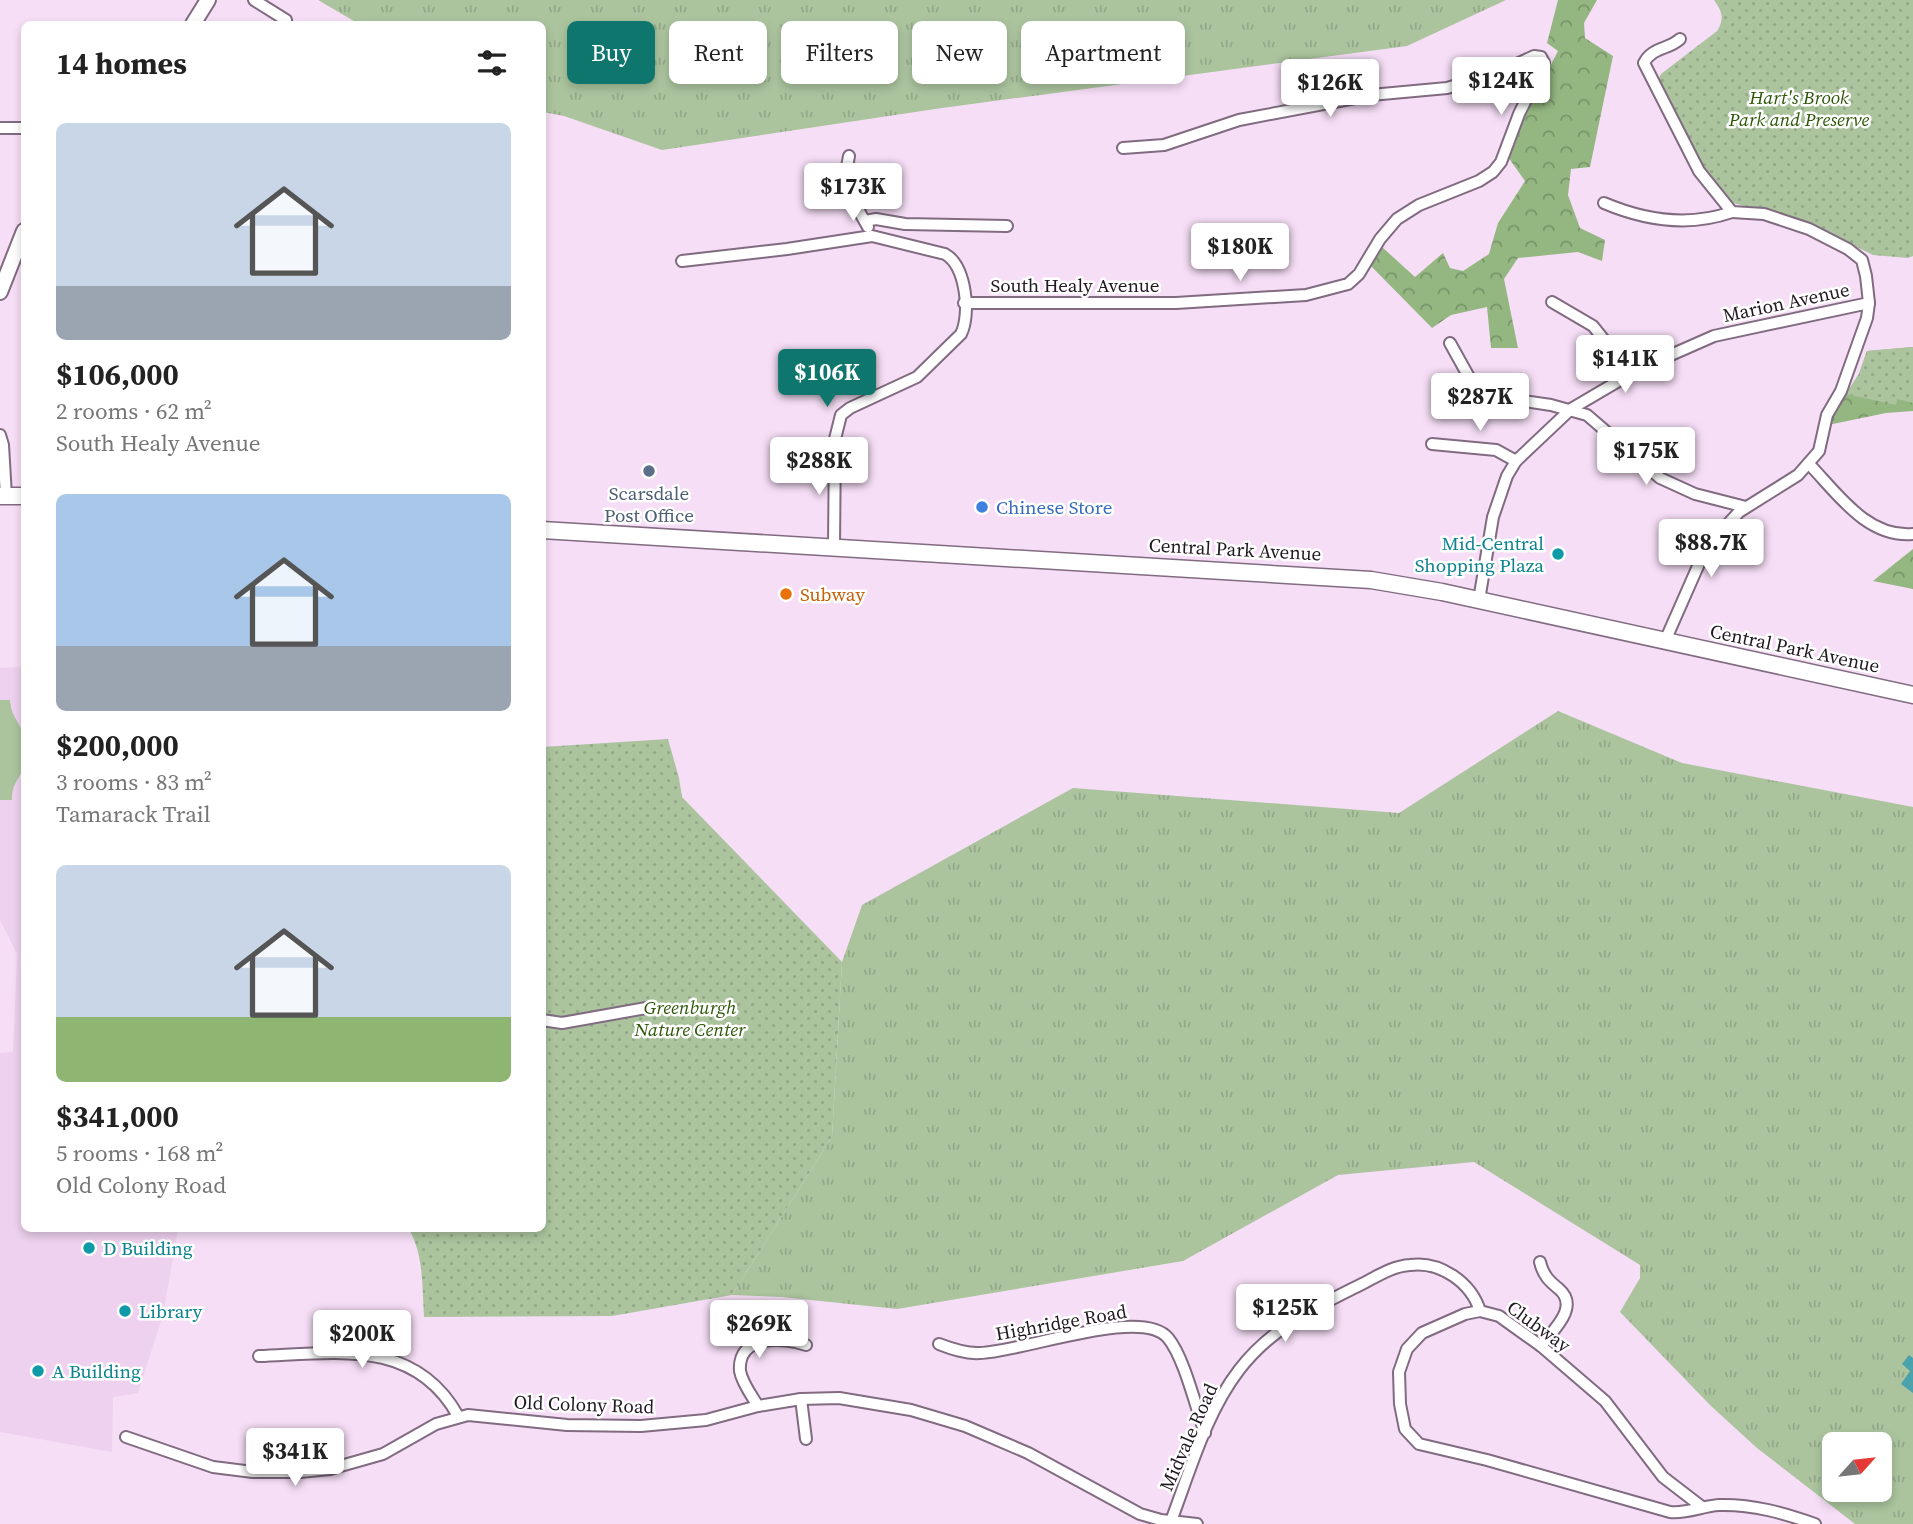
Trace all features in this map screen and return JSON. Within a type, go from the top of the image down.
[{"type":"main road","points":[[3,496],[21,496]]},
{"type":"main road","name":"Central Park Avenue","points":[[546,530],[1335,576],[1395,583],[1913,695]]},
{"type":"street","points":[[195,21],[208,0]]},
{"type":"street","points":[[254,0],[286,20]]},
{"type":"street","points":[[1680,39],[1672,46],[1655,50],[1644,63],[1699,171],[1732,212]]},
{"type":"street","name":"South Healy Avenue","points":[[834,546],[835,439],[841,415],[850,408],[906,383],[922,372],[961,334],[964,326],[964,303],[1176,303],[1306,295],[1348,284],[1359,274],[1380,239],[1397,219],[1419,205],[1484,178],[1497,167],[1542,71],[1543,59],[1534,56],[1497,73],[1447,88],[1371,95],[1239,120],[1164,145],[1123,148]]},
{"type":"street","points":[[0,128],[21,128]]},
{"type":"street","points":[[849,156],[846,188],[872,236]]},
{"type":"street","points":[[1604,203],[1630,215],[1680,221],[1732,212],[1764,215],[1809,229],[1848,248],[1862,260],[1866,276],[1867,318],[1841,391],[1827,415],[1819,451],[1798,475],[1746,507],[1706,548],[1665,641]]},
{"type":"street","points":[[865,221],[876,219],[905,224],[1007,226]]},
{"type":"street","points":[[682,261],[872,236],[949,257],[959,269],[964,303]]},
{"type":"street","points":[[0,292],[21,240]]},
{"type":"street","points":[[1552,302],[1593,326],[1609,346],[1626,376]]},
{"type":"street","name":"Marion Avenue","points":[[1479,600],[1493,517],[1507,476],[1516,461],[1572,410],[1626,376],[1714,336],[1868,303]]},
{"type":"street","points":[[1450,343],[1470,379],[1490,396],[1572,410],[1591,418],[1660,478],[1695,494],[1746,507]]},
{"type":"street","points":[[0,435],[3,445],[3,496]]},
{"type":"street","points":[[1432,444],[1496,450],[1516,461]]},
{"type":"street","points":[[1810,464],[1871,526],[1898,535],[1913,534]]},
{"type":"street","points":[[546,1021],[562,1023],[652,1007]]},
{"type":"street","points":[[1540,1262],[1545,1276],[1565,1294],[1568,1302],[1565,1314],[1541,1346]]},
{"type":"street","name":"Midvale Road","points":[[1171,1521],[1205,1433],[1239,1370],[1276,1331],[1305,1312],[1394,1269],[1413,1264],[1441,1268],[1471,1294],[1480,1311]]},
{"type":"street","name":"Clubway","points":[[1702,1507],[1663,1477],[1605,1401],[1541,1346],[1499,1316],[1480,1311],[1455,1318],[1422,1333],[1404,1356],[1398,1381],[1405,1429],[1414,1440],[1427,1447],[1487,1460],[1660,1510],[1682,1512],[1720,1505],[1756,1508],[1779,1512],[1815,1524]]},
{"type":"street","name":"Highridge Road","points":[[939,1344],[963,1352],[982,1353],[1121,1326],[1143,1325],[1155,1328],[1166,1335],[1175,1348],[1205,1433]]},
{"type":"street","points":[[758,1406],[741,1372],[741,1360],[746,1350],[756,1344],[783,1338],[806,1345]]},
{"type":"street","points":[[259,1356],[349,1354],[393,1359],[409,1366],[440,1388],[458,1416]]},
{"type":"street","name":"Old Colony Road","points":[[126,1437],[189,1460],[223,1468],[253,1472],[315,1471],[383,1454],[429,1428],[458,1416],[485,1415],[567,1425],[640,1426],[706,1420],[758,1406],[802,1399],[831,1398],[911,1410],[964,1426],[1028,1453],[1140,1514],[1197,1524]]},
{"type":"street","points":[[802,1399],[807,1439]]},
{"type":"shaded area","points":[[21,667],[21,1232],[177,1232],[163,1315],[138,1393],[113,1397],[112,1452],[0,1432],[0,1053],[13,1052],[17,954],[0,920],[0,668]]},
{"type":"green space","points":[[318,0],[1506,0],[1407,46],[1185,76],[1185,21],[1021,21],[1021,84],[1122,84],[662,150],[564,116],[546,113],[546,21],[354,21]]},
{"type":"green space","points":[[1558,0],[1597,0],[1584,23],[1585,38],[1613,56],[1590,167],[1571,169],[1568,195],[1580,228],[1605,240],[1602,261],[1578,252],[1518,258],[1504,279],[1518,348],[1491,348],[1487,307],[1451,315],[1432,328],[1371,266],[1382,247],[1415,277],[1443,253],[1450,268],[1463,271],[1489,254],[1498,223],[1525,181],[1508,157],[1514,136],[1558,51],[1547,43]]},
{"type":"green space","name":"Hart's Brook Park and Preserve","points":[[1714,0],[1913,0],[1913,256],[1908,258],[1873,255],[1814,226],[1730,202],[1696,161],[1659,78],[1717,31],[1722,15]]},
{"type":"green space","points":[[1913,347],[1913,411],[1886,413],[1828,425],[1832,408],[1846,394],[1859,374],[1867,351]]},
{"type":"green space","points":[[1913,347],[1913,403],[1897,399],[1896,405],[1846,394],[1859,374],[1867,351]]},
{"type":"green space","points":[[1913,549],[1913,589],[1873,581]]},
{"type":"green space","points":[[0,700],[10,700],[21,728],[21,773],[14,787],[12,800],[0,800]]},
{"type":"green space","points":[[1558,711],[1682,763],[1913,807],[1913,1524],[1855,1524],[1827,1502],[1892,1502],[1892,1432],[1822,1432],[1822,1498],[1757,1448],[1711,1406],[1620,1312],[1640,1278],[1640,1265],[1474,1162],[1338,1175],[1183,1261],[897,1309],[782,1297],[732,1295],[832,1137],[842,962],[862,905],[1073,788],[1399,813]]},
{"type":"green space","name":"Greenburgh Nature Center","points":[[668,739],[682,797],[842,962],[832,1137],[732,1295],[612,1316],[424,1317],[420,1261],[410,1232],[546,1232],[546,747]]},
{"type":"water","points":[[1909,1355],[1913,1358],[1913,1393],[1901,1384],[1910,1371],[1902,1364]]},
{"type":"place","name":"Scarsdale Post Office","points":[[649,471]]},
{"type":"place","name":"Chinese Store","points":[[982,507]]},
{"type":"place","name":"Mid-Central Shopping Plaza","points":[[1558,554]]},
{"type":"place","name":"Subway","points":[[786,594]]},
{"type":"place","name":"D Building","points":[[89,1248]]},
{"type":"place","name":"Library","points":[[125,1311]]},
{"type":"place","name":"A Building","points":[[38,1371]]}]
